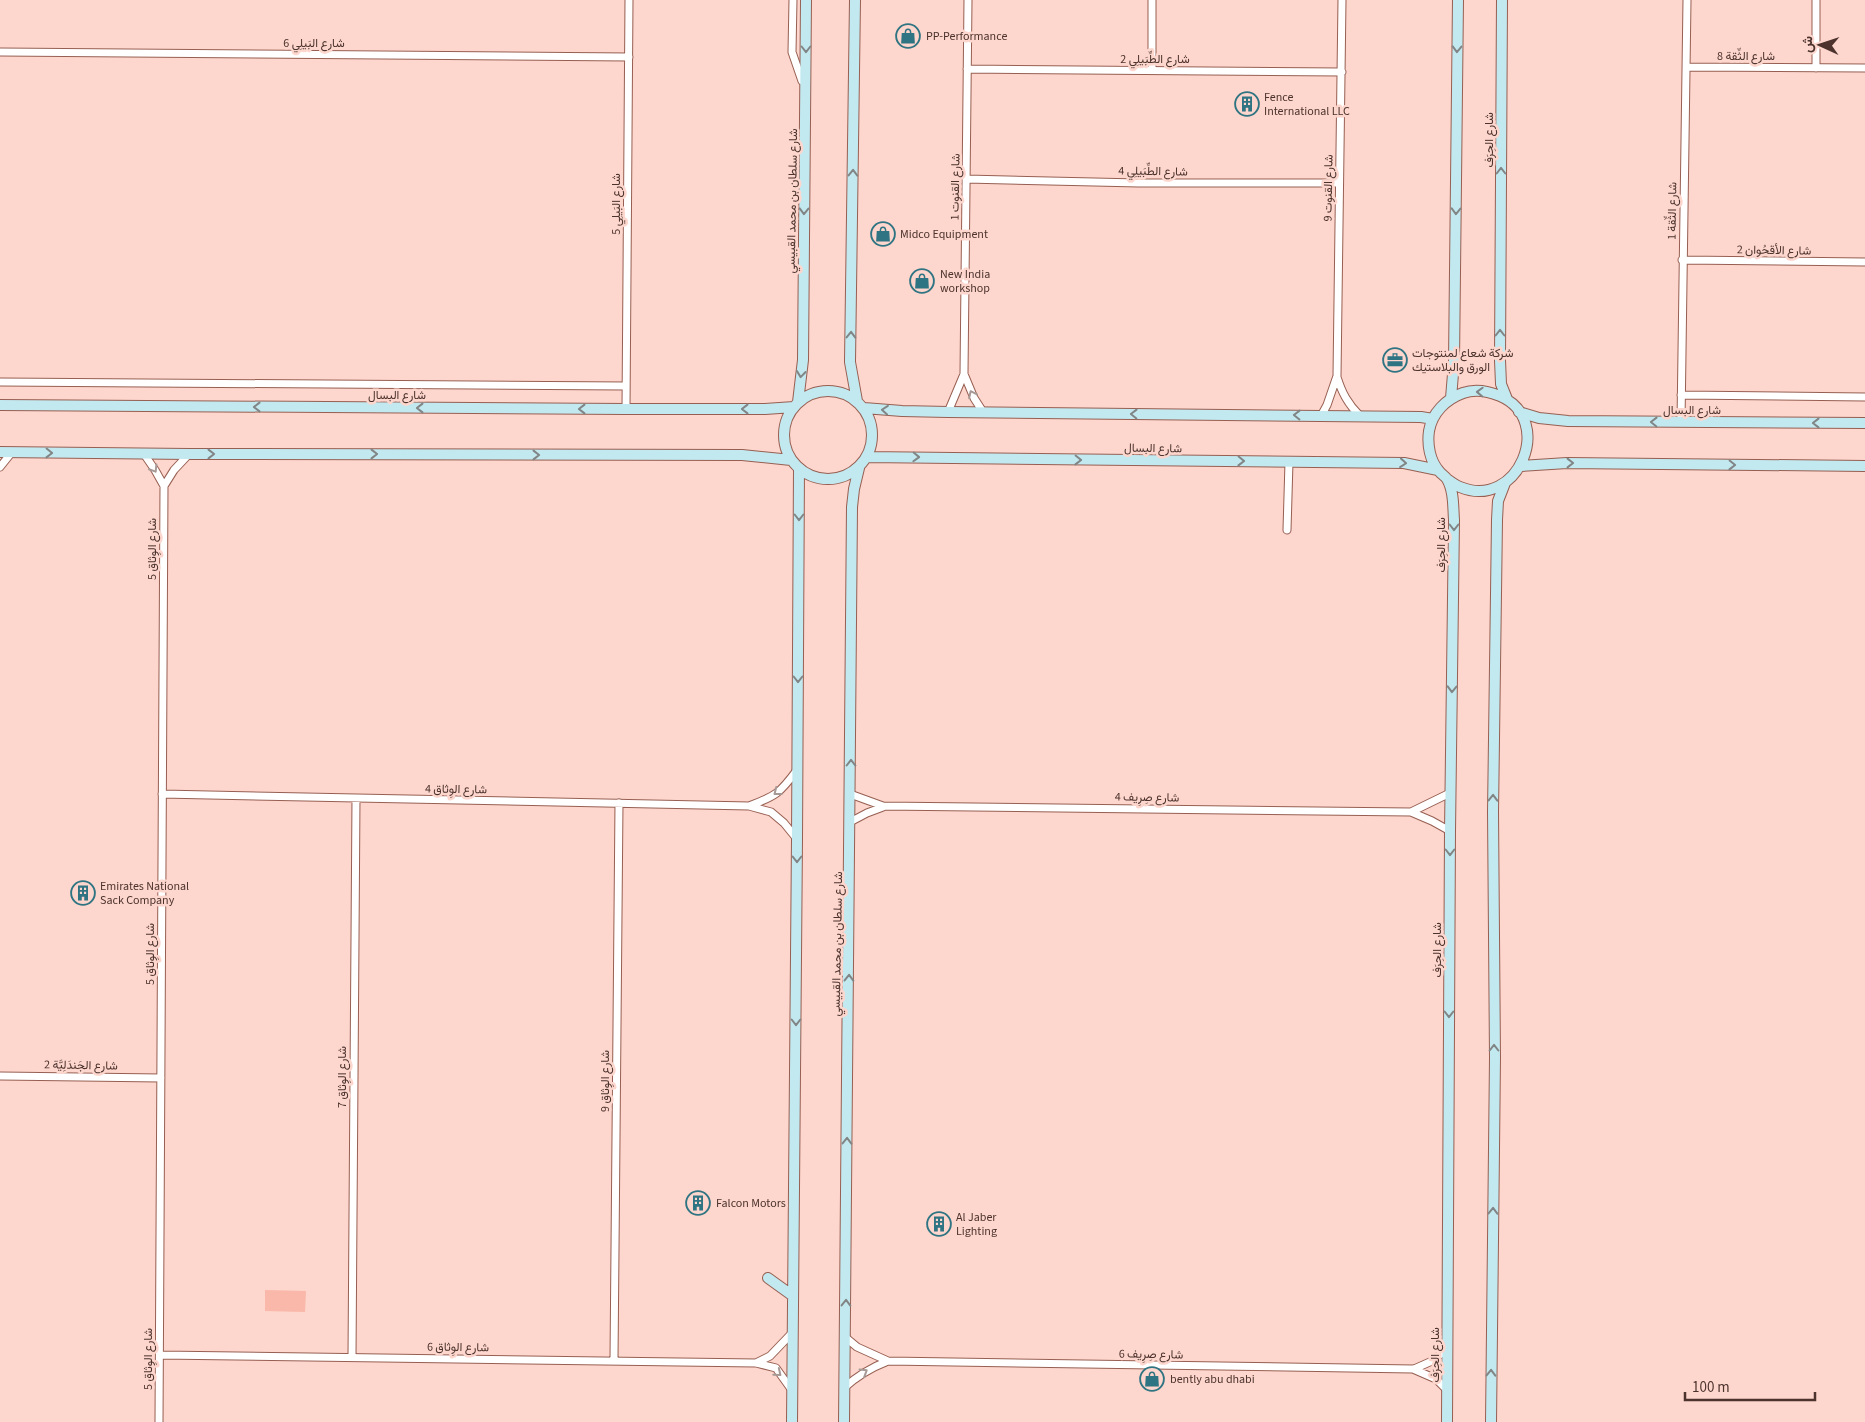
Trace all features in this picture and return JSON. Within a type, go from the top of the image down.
[{"type":"street","name":"شارع البَيلِي 5","points":[[626,409],[629,0]]},
{"type":"street","points":[[793,0],[792,52],[800,72],[805,94]]},
{"type":"street","name":"شارع سلطان بن محمد القبيسي","points":[[796,404],[803,360],[806,0]]},
{"type":"street","points":[[856,0],[850,362],[861,404],[869,417],[873,430],[872,444],[867,457],[859,468],[845,476],[828,479],[812,476],[795,464],[786,448],[785,424],[796,404],[814,392],[826,390],[838,391],[849,395],[861,404],[948,412],[1360,416],[1421,417],[1433,419]]},
{"type":"street","name":"شارع القنوت 1","points":[[948,412],[964,374],[968,0]]},
{"type":"street","points":[[1152,0],[1152,70]]},
{"type":"street","name":"شارع القنوت 9","points":[[1321,416],[1329,399],[1336,376],[1342,0]]},
{"type":"street","points":[[1451,398],[1454,362],[1458,0]]},
{"type":"street","name":"شارع الحِرَف","points":[[1502,0],[1500,360],[1501,384],[1507,399]]},
{"type":"street","name":"شارع الثِّقة 1","points":[[1681,422],[1687,0]]},
{"type":"street","points":[[1816,0],[1816,68]]},
{"type":"street","name":"شارع البَيلِي 6","points":[[0,52],[629,57]]},
{"type":"street","name":"شارع الثِّقة 8","points":[[1686,67],[1865,68]]},
{"type":"street","name":"شارع الطِّبَيلِي 2","points":[[968,69],[1342,72]]},
{"type":"street","name":"شارع الطِّبَيلِي 4","points":[[966,179],[1138,183],[1339,183]]},
{"type":"street","name":"شارع الأقحُوان 2","points":[[1682,260],[1865,262]]},
{"type":"street","name":"شارع القنوت 1","points":[[964,374],[974,398],[983,412]]},
{"type":"street","name":"شارع القنوت 9","points":[[1336,376],[1342,393],[1350,406],[1360,416]]},
{"type":"street","points":[[0,382],[626,386]]},
{"type":"street","points":[[1479,390],[1494,393],[1507,399],[1519,412],[1527,433],[1526,456],[1521,466],[1505,482],[1491,489],[1475,490],[1460,487],[1446,479],[1431,458],[1428,445],[1429,432],[1438,411],[1451,398],[1464,392],[1479,390]]},
{"type":"street","points":[[1681,396],[1865,397]]},
{"type":"street","name":"شارع البسال","points":[[0,405],[765,409],[796,404]]},
{"type":"street","name":"شارع البسال","points":[[1519,412],[1540,418],[1568,421],[1865,423]]},
{"type":"street","points":[[0,452],[742,455],[795,464]]},
{"type":"street","points":[[0,467],[12,452]]},
{"type":"street","name":"شارع الوِثاق 5","points":[[144,454],[156,470],[164,486],[160,1422]]},
{"type":"street","points":[[164,486],[174,470],[189,454]]},
{"type":"street","name":"شارع البسال","points":[[867,457],[1404,463],[1438,470]]},
{"type":"street","points":[[1287,530],[1289,462]]},
{"type":"street","points":[[1521,466],[1567,463],[1865,466]]},
{"type":"street","points":[[792,1422],[798,769],[795,464]]},
{"type":"street","name":"شارع سلطان بن محمد القبيسي","points":[[844,1422],[852,507],[859,468]]},
{"type":"street","name":"شارع الحِرَف","points":[[1446,479],[1453,499],[1454,520],[1450,793],[1447,1422]]},
{"type":"street","points":[[1491,1422],[1494,1058],[1493,812],[1496,569],[1498,501],[1505,482]]},
{"type":"street","name":"شارع الوِثاق 4","points":[[749,806],[773,797],[786,786],[798,769]]},
{"type":"street","name":"شارع صِرِيف 4","points":[[1411,812],[1450,793]]},
{"type":"street","name":"شارع الوِثاق 4","points":[[162,794],[749,806],[771,812],[784,823],[797,839]]},
{"type":"street","name":"شارع صِرِيف 4","points":[[850,794],[883,806],[1411,812],[1450,831]]},
{"type":"street","name":"شارع الوِثاق 7","points":[[352,1357],[356,798]]},
{"type":"street","name":"شارع الوِثاق 9","points":[[614,1360],[619,803]]},
{"type":"street","name":"شارع صِرِيف 4","points":[[850,822],[883,806]]},
{"type":"street","name":"شارع الجَندَلِيَّة 2","points":[[0,1076],[161,1078]]},
{"type":"street","points":[[768,1278],[793,1296]]},
{"type":"street","points":[[756,1363],[770,1356],[793,1332]]},
{"type":"street","name":"شارع صِرِيف 6","points":[[845,1337],[857,1347],[888,1361]]},
{"type":"street","name":"شارع صِرِيف 6","points":[[1413,1369],[1432,1362],[1448,1348]]},
{"type":"street","name":"شارع الوِثاق 6","points":[[160,1355],[756,1363],[776,1368],[793,1391]]},
{"type":"street","name":"شارع صِرِيف 6","points":[[844,1388],[870,1368],[888,1361],[1413,1369],[1428,1374],[1447,1390]]},
{"type":"shaded area","points":[[265,1290],[306,1291],[305,1312],[265,1311]]},
{"type":"place","name":"PP-Performance","points":[[908,36]]},
{"type":"place","name":"Fence International LLC","points":[[1247,104]]},
{"type":"place","name":"Midco Equipment","points":[[883,234]]},
{"type":"place","name":"New India workshop","points":[[922,281]]},
{"type":"place","name":"شركة شعاع لمنتوجات الورق والبلاستيك","points":[[1395,360]]},
{"type":"place","name":"Emirates National Sack Company","points":[[83,893]]},
{"type":"place","name":"Falcon Motors","points":[[698,1203]]},
{"type":"place","name":"Al Jaber Lighting","points":[[939,1224]]},
{"type":"place","name":"bently abu dhabi","points":[[1152,1379]]}]
